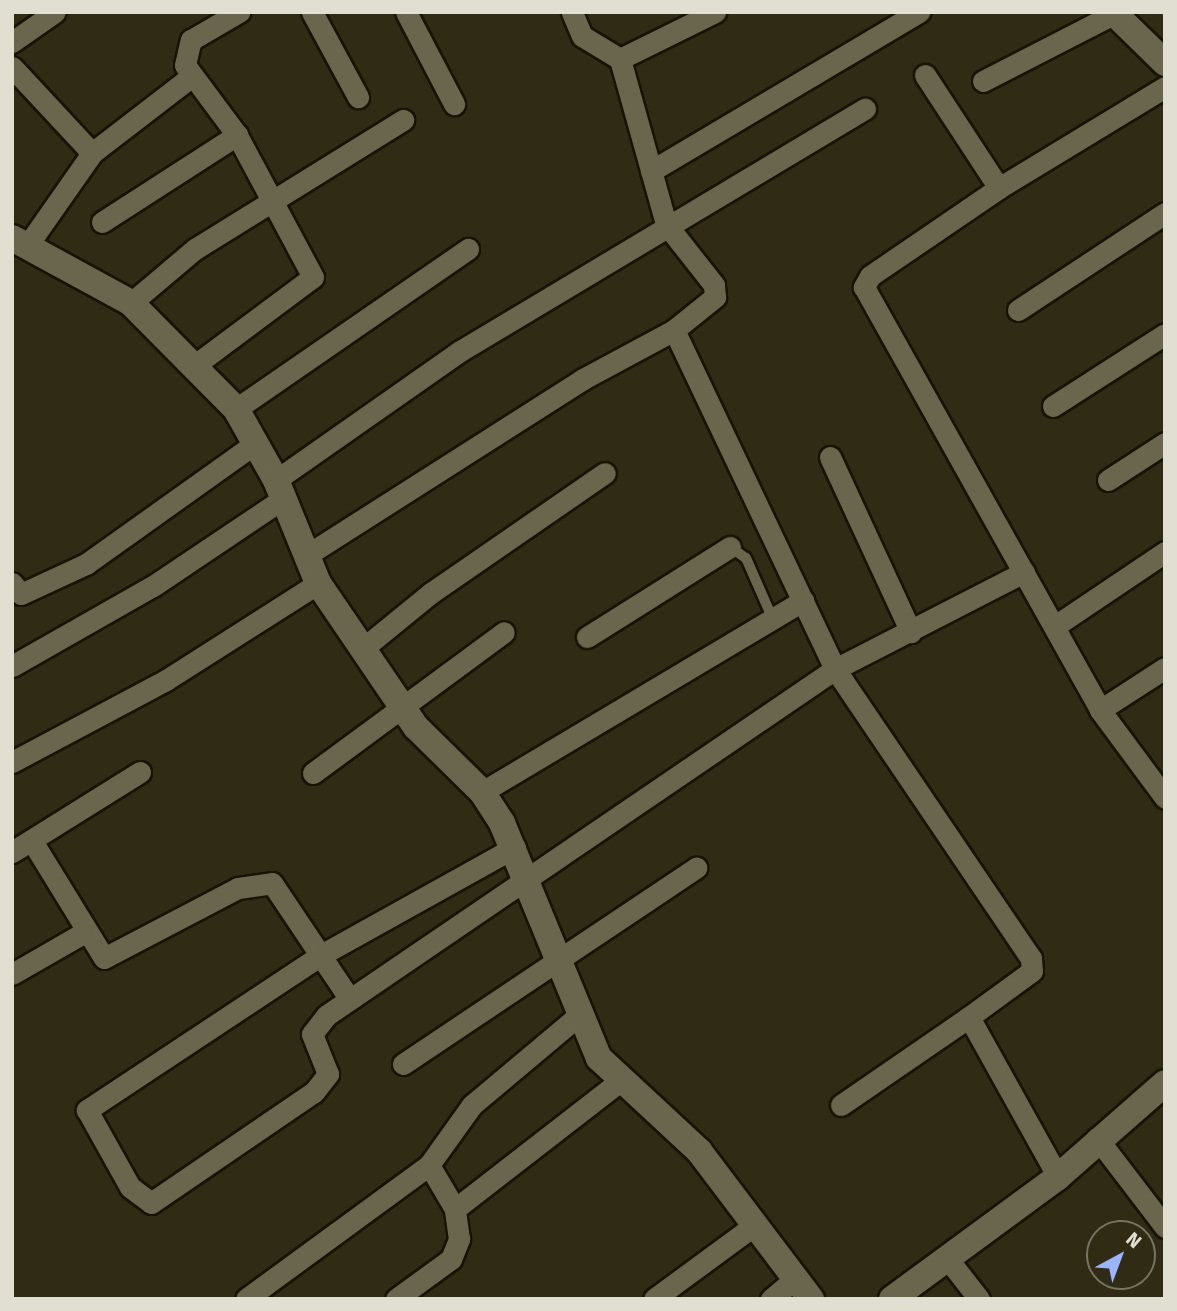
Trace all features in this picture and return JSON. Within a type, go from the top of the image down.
[{"type":"street","points":[[12,43],[55,12]]},
{"type":"street","points":[[195,365],[313,277],[269,200],[237,135],[185,65],[191,40],[239,12]]},
{"type":"street","points":[[312,12],[358,97]]},
{"type":"street","points":[[406,12],[454,104]]},
{"type":"street","points":[[307,555],[583,379],[674,330],[716,291],[666,224],[620,59],[582,36],[572,12]]},
{"type":"street","points":[[620,59],[715,12]]},
{"type":"street","points":[[651,171],[919,12]]},
{"type":"street","points":[[983,81],[1115,13],[1165,63]]},
{"type":"street","points":[[12,67],[92,153]]},
{"type":"street","points":[[925,75],[999,188]]},
{"type":"street","points":[[192,76],[92,153],[19,242],[131,303],[236,409],[253,445],[280,489],[318,583],[401,707],[482,792],[515,847],[578,1016],[619,1082],[699,1151],[803,1290],[771,1299]]},
{"type":"street","points":[[1165,86],[999,188],[870,276],[864,287],[1100,710],[1165,798]]},
{"type":"street","points":[[12,666],[153,586],[460,351],[666,224],[865,109]]},
{"type":"street","points":[[131,303],[269,200],[403,120]]},
{"type":"street","points":[[102,222],[237,135]]},
{"type":"street","points":[[1018,310],[1165,212]]},
{"type":"street","points":[[236,409],[468,249]]},
{"type":"street","points":[[674,330],[835,669],[1031,958],[1032,971],[841,1105]]},
{"type":"street","points":[[1052,406],[1165,334]]},
{"type":"street","points":[[1108,480],[1165,443]]},
{"type":"street","points":[[15,592],[86,564],[253,445]]},
{"type":"street","points":[[830,457],[911,632]]},
{"type":"street","points":[[361,650],[431,593],[606,474]]},
{"type":"street","points":[[587,637],[730,547]]},
{"type":"street","points":[[1055,626],[1165,552]]},
{"type":"street","points":[[515,847],[321,955],[87,1110],[130,1187],[151,1203],[314,1092],[328,1074],[312,1034],[349,998],[529,883],[835,669],[1024,572]]},
{"type":"street","points":[[12,762],[166,680],[318,583]]},
{"type":"street","points":[[482,792],[771,615],[803,601]]},
{"type":"street","points":[[313,773],[504,632]]},
{"type":"street","points":[[1100,710],[1165,668]]},
{"type":"street","points":[[12,852],[140,772]]},
{"type":"street","points":[[32,841],[85,932],[104,958],[114,958],[238,888],[266,882],[281,889],[349,998]]},
{"type":"street","points":[[404,1064],[557,957],[696,868]]},
{"type":"street","points":[[12,974],[85,932]]},
{"type":"street","points":[[246,1299],[429,1165],[472,1105],[578,1016]]},
{"type":"street","points":[[970,1017],[1058,1177]]},
{"type":"street","points":[[455,1209],[619,1082]]},
{"type":"street","points":[[892,1299],[1058,1177],[1097,1138],[1165,1083]]},
{"type":"street","points":[[1097,1138],[1165,1227]]},
{"type":"street","points":[[396,1299],[452,1259],[459,1239],[455,1209],[429,1165]]},
{"type":"street","points":[[653,1299],[756,1224]]},
{"type":"street","points":[[947,1258],[979,1299]]},
{"type":"lane","points":[[730,547],[746,558],[771,615]]}]
